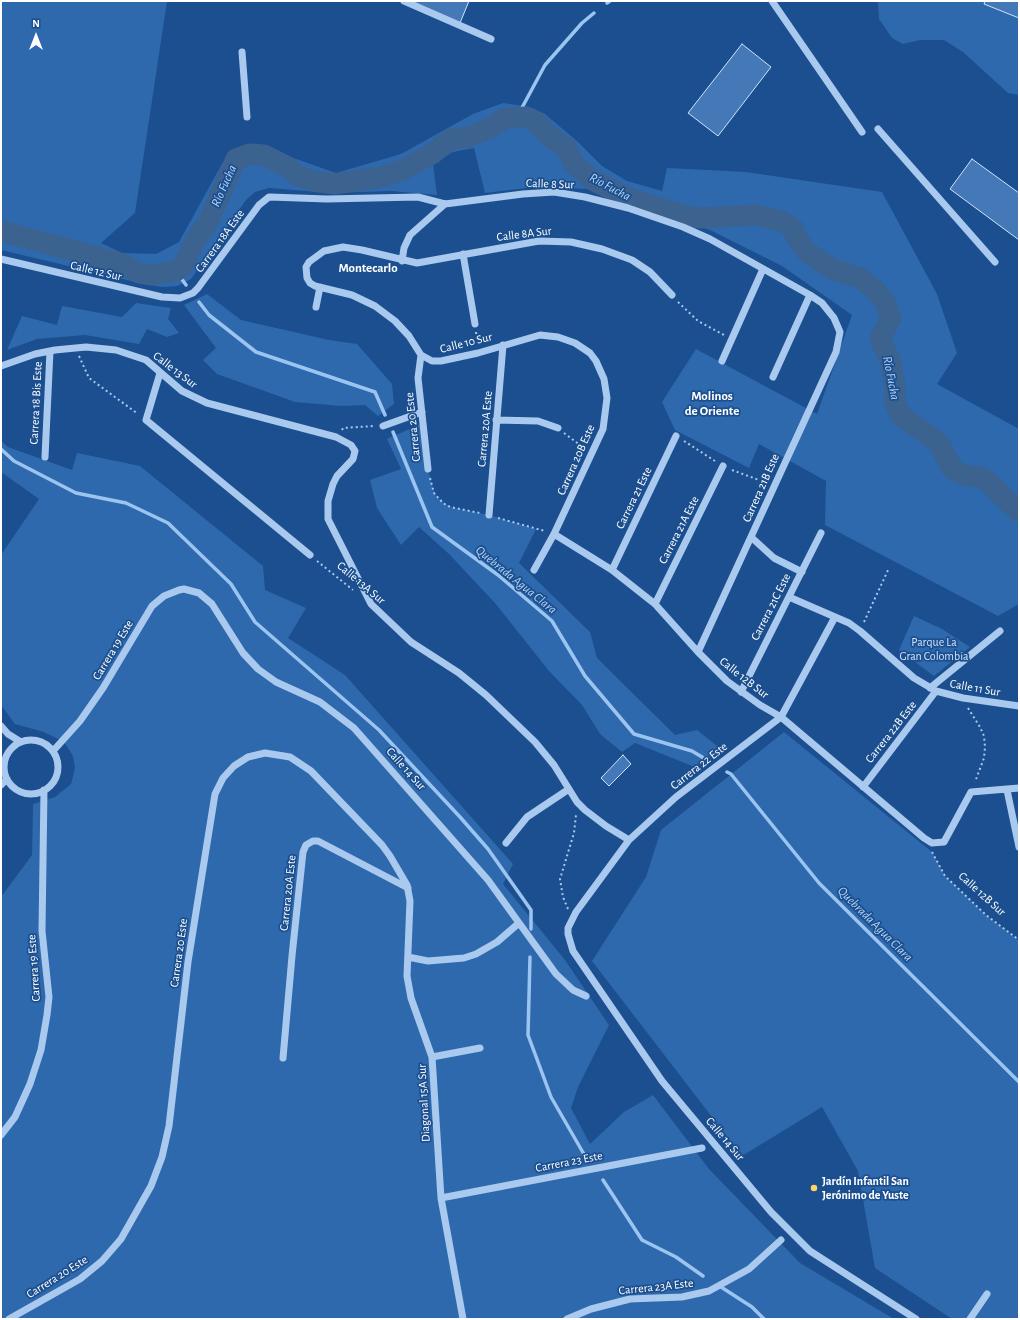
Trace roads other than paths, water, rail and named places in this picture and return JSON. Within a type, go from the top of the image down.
[{"type":"street","points":[[404,1],[492,39]]},
{"type":"street","points":[[772,1],[862,132]]},
{"type":"street","points":[[242,52],[247,117]]},
{"type":"street","points":[[878,129],[995,262]]},
{"type":"street","name":"Calle 8 Sur","points":[[269,197],[327,200],[418,197],[445,204],[539,192],[585,196],[628,208],[683,227],[710,239],[822,303],[834,318],[840,332]]},
{"type":"street","name":"Carrera 18A Este","points":[[187,296],[198,288],[259,205],[269,197]]},
{"type":"street","points":[[402,261],[404,248],[415,228],[436,213],[445,204]]},
{"type":"street","name":"Calle 8A Sur","points":[[322,288],[310,283],[306,273],[309,262],[316,256],[333,248],[343,247],[362,250],[402,261],[417,263],[539,241],[571,242],[618,254],[637,263],[658,279],[672,295]]},
{"type":"street","points":[[463,254],[475,324]]},
{"type":"street","name":"Calle 12 Sur","points":[[1,259],[168,298],[187,296]]},
{"type":"street","points":[[722,361],[763,269]]},
{"type":"street","points":[[316,307],[322,288],[352,295],[375,306],[403,329],[421,355]]},
{"type":"street","points":[[773,377],[810,295]]},
{"type":"street","name":"Carrera 21B Este","points":[[698,652],[836,352],[840,332]]},
{"type":"street","name":"Calle 10 Sur","points":[[421,355],[428,360],[437,362],[478,353],[531,336],[558,337],[583,348],[590,353],[600,370]]},
{"type":"street","name":"Carrera 20A Este","points":[[489,515],[502,345]]},
{"type":"street","name":"Calle 13 Sur","points":[[1,366],[50,351],[75,348],[101,348],[128,353],[146,360],[182,391],[207,403],[345,440],[353,447],[355,455],[349,465],[337,476],[333,484],[328,501],[328,519],[371,604]]},
{"type":"street","name":"Carrera 18 Bis Este","points":[[45,457],[50,351]]},
{"type":"street","name":"Carrera 20 Este","points":[[421,355],[418,378],[428,469]]},
{"type":"street","name":"Carrera 20B Este","points":[[554,534],[592,454],[602,429],[607,408],[606,388],[600,370]]},
{"type":"street","points":[[160,372],[146,420],[310,555]]},
{"type":"street","points":[[383,426],[422,412]]},
{"type":"street","points":[[496,420],[538,421],[558,428]]},
{"type":"street","name":"Carrera 21 Este","points":[[612,570],[676,436]]},
{"type":"street","name":"Carrera 21A Este","points":[[655,604],[723,466]]},
{"type":"street","name":"Carrera 21C Este","points":[[741,692],[821,533]]},
{"type":"street","points":[[534,570],[554,534]]},
{"type":"street","name":"Calle 12B Sur","points":[[554,534],[612,570],[655,604],[714,669],[741,692],[781,717],[924,838],[932,843],[944,842],[971,792],[1007,790]]},
{"type":"street","points":[[751,537],[774,558],[802,572]]},
{"type":"street","name":"Carrera 19 Este","points":[[53,751],[80,721],[103,688],[152,606],[164,596],[184,589]]},
{"type":"street","name":"Calle 14 Sur","points":[[184,589],[199,594],[212,604],[243,653],[267,676],[286,687],[320,702],[354,728],[459,845],[488,880],[556,974],[573,990],[586,996]]},
{"type":"street","name":"Calle 11 Sur","points":[[789,597],[835,617],[860,631],[914,678],[933,689],[963,698],[1019,706]]},
{"type":"street","name":"Calle 13A Sur","points":[[371,604],[412,642],[459,673],[525,731],[550,759],[577,802],[595,818],[629,840]]},
{"type":"street","name":"Carrera 22 Este","points":[[568,928],[572,918],[629,840],[676,798],[781,717],[835,617]]},
{"type":"street","name":"Carrera 22B Este","points":[[863,787],[933,689],[1000,631]]},
{"type":"street","points":[[1,726],[8,734],[21,742]]},
{"type":"street","points":[[30,740],[39,741],[47,745],[53,751],[57,760],[58,769],[51,784],[44,790],[36,793],[23,792],[12,785],[7,779],[3,767],[13,746],[30,740]]},
{"type":"street","name":"Carrera 20 Este","points":[[9,1319],[80,1279],[102,1261],[121,1239],[144,1200],[157,1171],[168,1126],[188,962],[214,802],[218,786],[228,772],[248,757],[265,754],[282,755],[297,761],[311,771],[382,845],[408,888]]},
{"type":"street","points":[[1,785],[7,779]]},
{"type":"street","points":[[1019,788],[1007,790],[1019,847]]},
{"type":"street","points":[[506,844],[527,817],[570,789]]},
{"type":"street","name":"Carrera 19 Este","points":[[1,1135],[15,1116],[30,1084],[41,1050],[47,1015],[49,997],[42,931],[44,790]]},
{"type":"street","name":"Carrera 20A Este","points":[[283,1058],[303,852],[306,845],[313,841],[318,842],[408,888]]},
{"type":"street","name":"Diagonal 15A Sur","points":[[408,888],[410,901],[407,976],[411,998],[432,1057],[441,1198],[463,1319]]},
{"type":"street","points":[[408,957],[428,961],[464,958],[492,945],[519,923]]},
{"type":"street","name":"Calle 14 Sur","points":[[568,928],[569,940],[573,951],[662,1081],[771,1212],[810,1252],[916,1319]]},
{"type":"street","points":[[432,1057],[480,1048]]},
{"type":"street","name":"Carrera 23 Este","points":[[441,1198],[702,1148]]},
{"type":"street","name":"Carrera 23A Este","points":[[567,1319],[598,1307],[630,1299],[682,1297],[709,1291],[749,1269],[780,1240]]},
{"type":"street","points":[[970,1319],[987,1294]]},
{"type":"waterway","points":[[517,117],[545,65],[582,23],[594,13]]},
{"type":"waterway","name":"Río Fucha","points":[[1,231],[122,264],[139,273],[151,275],[176,271],[183,266],[194,242],[208,222],[236,159],[250,154],[264,155],[288,167],[298,176],[313,181],[334,184],[348,182],[382,177],[402,170],[432,154],[451,139],[469,137],[492,127],[505,118],[526,117],[536,122],[550,137],[566,147],[574,164],[594,181],[631,199],[686,216],[700,218],[756,215],[782,221],[793,228],[797,239],[807,252],[832,269],[860,278],[876,291],[885,302],[891,318],[880,338],[891,363],[895,387],[895,403],[901,416],[939,443],[952,469],[964,475],[979,477],[987,481],[1019,512]]},
{"type":"waterway","name":"Quebrada Agua Clara","points":[[176,271],[186,285]]},
{"type":"waterway","name":"Quebrada Agua Clara","points":[[199,302],[209,315],[256,352],[375,392],[385,415]]},
{"type":"waterway","name":"Quebrada Agua Clara","points":[[393,432],[432,527],[498,575],[552,621],[585,676],[634,734],[692,751],[707,760]]},
{"type":"waterway","points":[[1,449],[14,461],[76,493],[126,503],[168,523],[231,584],[255,622],[379,730],[460,817],[488,849],[531,910],[531,929]]},
{"type":"waterway","name":"Quebrada Agua Clara","points":[[727,772],[731,774],[819,883],[1019,1082]]},
{"type":"waterway","points":[[530,957],[528,1035],[551,1097],[585,1156]]},
{"type":"waterway","points":[[603,1180],[642,1240],[676,1257],[703,1276]]},
{"type":"waterway","points":[[721,1287],[752,1307],[764,1319]]},
{"type":"place","name":"Jardín Infantil San Jerónimo de Yuste","points":[[814,1188]]},
{"type":"district","name":"Montecarlo","points":[[368,268]]},
{"type":"district","name":"Molinos de Oriente","points":[[712,404]]},
{"type":"park label","name":"Parque La Gran Colombia","points":[[934,649]]}]
